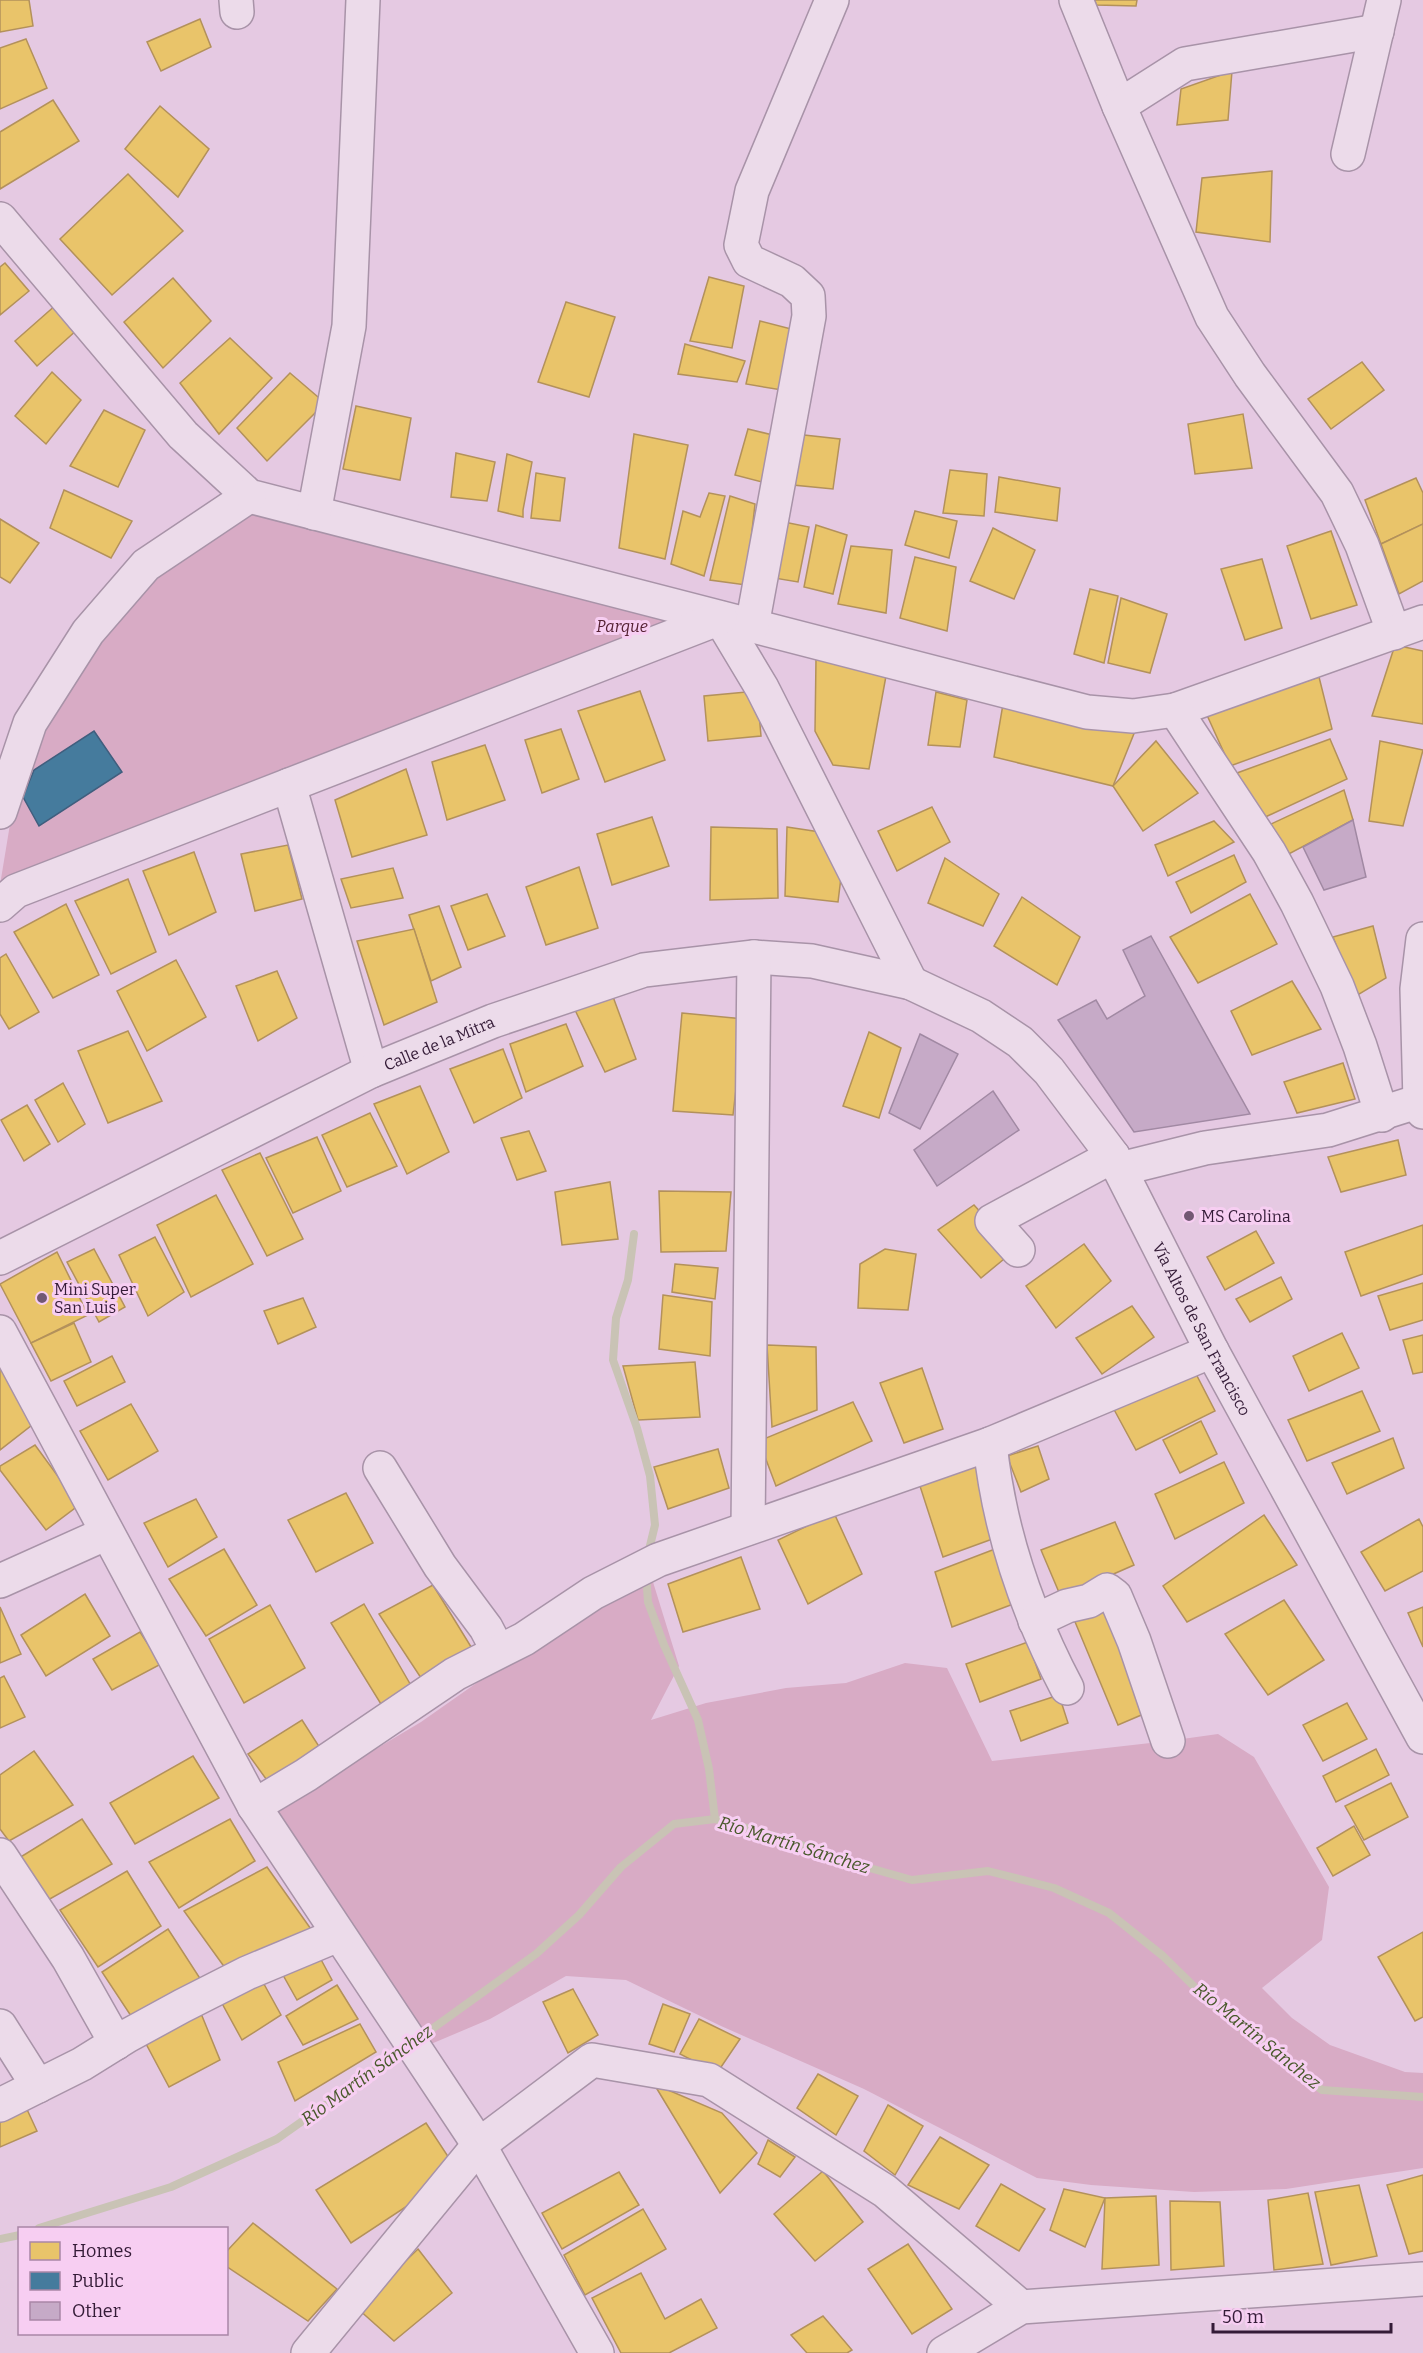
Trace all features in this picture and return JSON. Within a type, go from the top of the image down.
[{"type":"street","points":[[314,513],[349,326],[363,0]]},
{"type":"street","points":[[752,626],[809,316],[808,296],[792,281],[749,261],[741,245],[752,191],[832,0]]},
{"type":"street","points":[[0,219],[183,435],[249,496],[1087,712],[1133,716],[1175,710],[1408,628],[1336,493],[1250,375],[1212,317],[1119,106],[1076,0]]},
{"type":"street","points":[[1119,106],[1185,64],[1381,15],[1348,154]]},
{"type":"street","points":[[0,812],[30,723],[88,632],[146,564],[249,496]]},
{"type":"street","points":[[0,905],[16,891],[720,618]]},
{"type":"street","points":[[720,618],[762,688],[911,983]]},
{"type":"street","points":[[1175,710],[1269,852],[1297,903],[1337,986],[1382,1114]]},
{"type":"street","points":[[289,785],[371,1071]]},
{"type":"street","points":[[1018,1250],[992,1221],[1116,1162],[1328,1130],[1422,1103],[1417,989],[1423,939]]},
{"type":"street","points":[[748,1528],[754,957]]},
{"type":"street","name":"Calle de la Mitra","points":[[0,1258],[371,1071],[493,1021],[644,970],[754,957],[812,961],[911,983]]},
{"type":"street","name":"Vía Altos de San Francisco","points":[[911,983],[981,1016],[1020,1042],[1049,1071],[1116,1162],[1212,1351],[1423,1737]]},
{"type":"street","points":[[0,1332],[254,1806],[479,2145],[597,2353]]},
{"type":"street","points":[[254,1806],[306,1775],[455,1674],[524,1639],[593,1593],[658,1560],[990,1444],[1212,1351]]},
{"type":"street","points":[[990,1444],[1006,1534],[1016,1569],[1035,1621],[1067,1688]]},
{"type":"street","points":[[380,1468],[440,1566],[486,1628],[498,1652]]},
{"type":"street","points":[[0,1581],[107,1533]]},
{"type":"street","points":[[1035,1621],[1067,1606],[1089,1601],[1107,1590],[1115,1596],[1134,1641],[1168,1741]]},
{"type":"street","points":[[0,1856],[68,1958],[116,2043]]},
{"type":"street","points":[[0,2105],[82,2064],[182,2006],[247,1973],[338,1935]]},
{"type":"street","points":[[0,2026],[38,2086]]},
{"type":"street","points":[[308,2353],[479,2145],[592,2060],[709,2080],[885,2191],[1022,2307]]},
{"type":"street","points":[[944,2353],[1022,2307],[1423,2279]]},
{"type":"green space","name":"Parque","points":[[252,508],[688,623],[0,885],[13,806],[65,687],[153,573]]},
{"type":"green space","points":[[653,1582],[679,1666],[651,1720],[706,1703],[786,1688],[846,1683],[905,1663],[947,1668],[992,1761],[1218,1734],[1254,1757],[1329,1887],[1322,1940],[1262,1988],[1292,2018],[1330,2045],[1405,2072],[1423,2073],[1423,2168],[1286,2189],[1194,2192],[1091,2185],[1037,2178],[864,2089],[721,2026],[626,1980],[566,1976],[490,2019],[431,2044],[272,1811],[421,1722],[505,1663],[586,1613]]},
{"type":"building: Homes","points":[[0,0],[29,0],[33,26],[0,32]]},
{"type":"building: Homes","points":[[1095,0],[1137,0],[1136,6],[1096,5]]},
{"type":"building: Homes","points":[[200,19],[211,47],[161,71],[147,42]]},
{"type":"building: Homes","points":[[26,39],[47,88],[0,109],[0,48]]},
{"type":"building: Homes","points":[[1232,71],[1228,120],[1177,125],[1181,89]]},
{"type":"building: Homes","points":[[53,100],[79,141],[0,189],[0,132]]},
{"type":"building: Homes","points":[[160,106],[209,149],[178,197],[125,149]]},
{"type":"building: Homes","points":[[1272,171],[1270,242],[1196,232],[1202,178]]},
{"type":"building: Homes","points":[[128,174],[183,231],[112,295],[60,239]]},
{"type":"building: Homes","points":[[5,263],[29,291],[0,315],[0,267]]},
{"type":"building: Homes","points":[[709,277],[744,286],[732,348],[690,341]]},
{"type":"building: Homes","points":[[173,278],[211,321],[163,368],[124,322]]},
{"type":"building: Homes","points":[[566,302],[615,317],[589,397],[538,382]]},
{"type":"building: Homes","points":[[57,304],[79,328],[37,366],[15,341]]},
{"type":"building: Homes","points":[[760,321],[799,331],[788,391],[746,384]]},
{"type":"building: Homes","points":[[230,338],[272,378],[219,434],[180,383]]},
{"type":"building: Homes","points":[[685,344],[745,361],[737,382],[678,374]]},
{"type":"building: Homes","points":[[1362,362],[1384,390],[1331,429],[1308,399]]},
{"type":"building: Homes","points":[[52,372],[81,400],[46,444],[15,416]]},
{"type":"building: Homes","points":[[290,373],[325,403],[267,461],[237,428]]},
{"type":"building: Homes","points":[[356,406],[411,418],[400,480],[343,469]]},
{"type":"building: Homes","points":[[104,410],[145,430],[118,487],[70,466]]},
{"type":"building: Homes","points":[[1243,414],[1252,468],[1195,474],[1188,424]]},
{"type":"building: Homes","points":[[748,429],[777,436],[766,483],[735,475]]},
{"type":"building: Homes","points":[[634,434],[688,445],[665,559],[619,548]]},
{"type":"building: Homes","points":[[804,435],[840,439],[833,489],[793,485]]},
{"type":"building: Homes","points":[[456,453],[495,462],[487,501],[451,497]]},
{"type":"building: Homes","points":[[507,454],[532,462],[523,517],[498,511]]},
{"type":"building: Homes","points":[[950,470],[987,474],[984,516],[943,513]]},
{"type":"building: Homes","points":[[536,473],[565,478],[560,521],[531,518]]},
{"type":"building: Homes","points":[[999,477],[1060,488],[1057,521],[995,512]]},
{"type":"building: Homes","points":[[1416,478],[1423,493],[1423,524],[1381,544],[1365,500]]},
{"type":"building: Homes","points":[[64,490],[132,521],[111,558],[50,528]]},
{"type":"building: Homes","points":[[709,493],[725,496],[704,576],[671,564],[683,511],[700,517]]},
{"type":"building: Homes","points":[[730,496],[755,504],[746,585],[710,580]]},
{"type":"building: Homes","points":[[915,511],[957,521],[949,558],[905,545]]},
{"type":"building: Homes","points":[[0,519],[39,543],[10,583],[0,577]]},
{"type":"building: Homes","points":[[784,522],[809,527],[798,582],[768,577]]},
{"type":"building: Homes","points":[[1423,524],[1423,581],[1399,594],[1381,544]]},
{"type":"building: Homes","points":[[816,525],[847,535],[833,594],[804,587]]},
{"type":"building: Homes","points":[[993,528],[1035,550],[1014,599],[970,581]]},
{"type":"building: Homes","points":[[1331,531],[1357,605],[1311,619],[1287,546]]},
{"type":"building: Homes","points":[[851,546],[892,550],[886,613],[838,604]]},
{"type":"building: Homes","points":[[915,557],[956,567],[947,631],[900,618]]},
{"type":"building: Homes","points":[[1262,559],[1282,628],[1245,640],[1221,569]]},
{"type":"building: Homes","points":[[1090,589],[1118,596],[1104,663],[1074,654]]},
{"type":"building: Homes","points":[[1121,598],[1167,614],[1150,673],[1108,663]]},
{"type":"building: Homes","points":[[1395,645],[1423,651],[1423,724],[1372,716]]},
{"type":"building: Homes","points":[[816,659],[886,676],[869,769],[833,765],[815,731]]},
{"type":"building: Homes","points":[[1319,677],[1332,729],[1230,766],[1206,713]]},
{"type":"building: Homes","points":[[640,691],[665,760],[605,782],[578,711]]},
{"type":"building: Homes","points":[[757,691],[761,736],[708,741],[704,696]]},
{"type":"building: Homes","points":[[936,692],[967,700],[960,747],[928,745]]},
{"type":"building: Homes","points":[[1003,704],[1137,726],[1113,786],[994,757]]},
{"type":"building: Homes","points":[[561,729],[579,779],[542,793],[525,740]]},
{"type":"building: Homes","points":[[1330,739],[1347,779],[1261,819],[1237,773]]},
{"type":"building: Homes","points":[[1156,741],[1198,793],[1143,831],[1113,786]]},
{"type":"building: Homes","points":[[1380,741],[1423,750],[1403,826],[1369,821]]},
{"type":"building: Homes","points":[[485,745],[505,800],[447,820],[432,762]]},
{"type":"building: Homes","points":[[406,769],[427,835],[352,857],[335,800]]},
{"type":"building: Homes","points":[[1344,790],[1353,820],[1285,856],[1269,825]]},
{"type":"building: Homes","points":[[932,807],[950,842],[897,871],[878,831]]},
{"type":"building: Homes","points":[[652,817],[669,866],[612,885],[597,834]]},
{"type":"building: Homes","points":[[1214,821],[1234,842],[1168,876],[1155,845]]},
{"type":"building: Homes","points":[[711,827],[777,829],[778,898],[710,900]]},
{"type":"building: Homes","points":[[787,827],[820,832],[842,869],[838,902],[785,896]]},
{"type":"building: Homes","points":[[288,845],[302,899],[255,911],[241,854]]},
{"type":"building: Homes","points":[[194,852],[216,912],[169,935],[143,871]]},
{"type":"building: Homes","points":[[1234,855],[1246,882],[1191,913],[1176,882]]},
{"type":"building: Homes","points":[[945,858],[999,894],[983,926],[928,903]]},
{"type":"building: Homes","points":[[579,867],[598,928],[546,945],[526,887]]},
{"type":"building: Homes","points":[[393,868],[403,898],[351,908],[341,879]]},
{"type":"building: Homes","points":[[128,879],[156,952],[111,974],[75,901]]},
{"type":"building: Homes","points":[[487,894],[505,936],[468,950],[451,906]]},
{"type":"building: Homes","points":[[1250,894],[1277,944],[1198,983],[1170,937]]},
{"type":"building: Homes","points":[[1022,897],[1080,937],[1057,985],[994,946]]},
{"type":"building: Homes","points":[[66,904],[99,975],[53,998],[14,932]]},
{"type":"building: Homes","points":[[439,906],[461,967],[431,981],[409,915]]},
{"type":"building: Homes","points":[[1373,926],[1386,978],[1356,996],[1333,937]]},
{"type":"building: Homes","points":[[414,929],[437,1002],[384,1025],[357,941]]},
{"type":"building: Homes","points":[[6,954],[39,1012],[9,1029],[0,1014],[0,958]]},
{"type":"building: Homes","points":[[176,960],[206,1017],[147,1051],[117,991]]},
{"type":"building: Homes","points":[[277,971],[297,1018],[258,1041],[236,986]]},
{"type":"building: Homes","points":[[1292,981],[1321,1029],[1252,1055],[1231,1011]]},
{"type":"building: Homes","points":[[612,994],[636,1059],[605,1072],[575,1010]]},
{"type":"building: Homes","points":[[682,1013],[744,1019],[733,1115],[673,1111]]},
{"type":"building: Homes","points":[[566,1024],[583,1066],[526,1092],[510,1044]]},
{"type":"building: Homes","points":[[128,1031],[162,1101],[108,1123],[78,1051]]},
{"type":"building: Homes","points":[[869,1032],[901,1048],[879,1118],[843,1106]]},
{"type":"building: Homes","points":[[503,1049],[522,1098],[474,1123],[450,1069]]},
{"type":"building: Homes","points":[[1343,1063],[1355,1099],[1297,1113],[1284,1082]]},
{"type":"building: Homes","points":[[63,1083],[85,1124],[58,1142],[35,1100]]},
{"type":"building: Homes","points":[[420,1086],[449,1152],[407,1174],[374,1104]]},
{"type":"building: Homes","points":[[27,1105],[50,1144],[24,1161],[1,1120]]},
{"type":"building: Homes","points":[[370,1113],[397,1166],[347,1187],[322,1135]]},
{"type":"building: Homes","points":[[529,1131],[546,1171],[517,1180],[501,1138]]},
{"type":"building: Homes","points":[[317,1137],[341,1191],[293,1213],[266,1158]]},
{"type":"building: Homes","points":[[1398,1140],[1406,1175],[1341,1192],[1328,1157]]},
{"type":"building: Homes","points":[[260,1153],[303,1239],[267,1256],[222,1170]]},
{"type":"building: Homes","points":[[610,1182],[618,1239],[562,1245],[555,1192]]},
{"type":"building: Homes","points":[[659,1191],[731,1192],[726,1251],[661,1252]]},
{"type":"building: Homes","points":[[216,1195],[253,1264],[191,1297],[157,1225]]},
{"type":"building: Homes","points":[[974,1205],[1015,1250],[981,1278],[938,1230]]},
{"type":"building: Homes","points":[[1423,1225],[1423,1274],[1361,1296],[1345,1252]]},
{"type":"building: Homes","points":[[1256,1231],[1274,1263],[1225,1290],[1207,1257]]},
{"type":"building: Homes","points":[[155,1237],[184,1292],[148,1316],[119,1255]]},
{"type":"building: Homes","points":[[1084,1244],[1111,1281],[1056,1328],[1026,1286]]},
{"type":"building: Homes","points":[[94,1249],[125,1307],[99,1322],[67,1262]]},
{"type":"building: Homes","points":[[885,1249],[916,1254],[908,1310],[858,1308],[860,1264]]},
{"type":"building: Homes","points":[[57,1252],[88,1315],[31,1343],[0,1284]]},
{"type":"building: Homes","points":[[675,1264],[718,1268],[715,1299],[672,1292]]},
{"type":"building: Homes","points":[[1281,1277],[1292,1299],[1250,1322],[1236,1299]]},
{"type":"building: Homes","points":[[1423,1283],[1423,1320],[1390,1330],[1378,1296]]},
{"type":"building: Homes","points":[[663,1295],[712,1302],[710,1356],[659,1349]]},
{"type":"building: Homes","points":[[303,1298],[316,1327],[278,1344],[264,1311]]},
{"type":"building: Homes","points":[[1132,1306],[1154,1337],[1102,1374],[1076,1338]]},
{"type":"building: Homes","points":[[74,1323],[91,1362],[51,1381],[31,1343]]},
{"type":"building: Homes","points":[[1342,1333],[1359,1368],[1309,1391],[1293,1356]]},
{"type":"building: Homes","points":[[1423,1335],[1423,1372],[1413,1374],[1403,1340]]},
{"type":"building: Homes","points":[[767,1345],[816,1347],[817,1410],[772,1427]]},
{"type":"building: Homes","points":[[112,1356],[125,1382],[77,1406],[64,1381]]},
{"type":"building: Homes","points":[[695,1362],[700,1417],[638,1420],[623,1366]]},
{"type":"building: Homes","points":[[0,1367],[32,1425],[0,1450]]},
{"type":"building: Homes","points":[[922,1368],[943,1429],[904,1443],[880,1383]]},
{"type":"building: Homes","points":[[1194,1370],[1215,1411],[1136,1450],[1111,1404]]},
{"type":"building: Homes","points":[[1362,1391],[1380,1431],[1307,1461],[1288,1420]]},
{"type":"building: Homes","points":[[853,1402],[872,1441],[776,1486],[759,1441]]},
{"type":"building: Homes","points":[[131,1404],[158,1451],[108,1480],[80,1431]]},
{"type":"building: Homes","points":[[1201,1421],[1217,1454],[1180,1473],[1163,1440]]},
{"type":"building: Homes","points":[[1393,1438],[1404,1468],[1347,1494],[1332,1463]]},
{"type":"building: Homes","points":[[35,1445],[79,1505],[46,1530],[0,1470],[0,1466]]},
{"type":"building: Homes","points":[[1038,1446],[1049,1479],[1021,1492],[1007,1456]]},
{"type":"building: Homes","points":[[718,1449],[729,1488],[668,1509],[654,1467]]},
{"type":"building: Homes","points":[[1224,1462],[1244,1503],[1175,1539],[1155,1494]]},
{"type":"building: Homes","points":[[981,1465],[998,1537],[943,1557],[919,1483]]},
{"type":"building: Homes","points":[[346,1493],[373,1543],[316,1572],[288,1520]]},
{"type":"building: Homes","points":[[196,1499],[217,1537],[168,1567],[144,1523]]},
{"type":"building: Homes","points":[[834,1513],[862,1574],[808,1604],[778,1540]]},
{"type":"building: Homes","points":[[1264,1515],[1297,1565],[1187,1622],[1163,1586]]},
{"type":"building: Homes","points":[[1419,1519],[1423,1527],[1423,1571],[1385,1591],[1361,1552]]},
{"type":"building: Homes","points":[[1115,1522],[1134,1565],[1061,1597],[1041,1550]]},
{"type":"building: Homes","points":[[224,1549],[257,1605],[206,1636],[169,1579]]},
{"type":"building: Homes","points":[[995,1549],[1016,1603],[952,1627],[935,1572]]},
{"type":"building: Homes","points":[[741,1557],[760,1609],[683,1632],[668,1584]]},
{"type":"building: Homes","points":[[433,1585],[473,1650],[423,1681],[379,1614]]},
{"type":"building: Homes","points":[[85,1594],[110,1636],[46,1676],[21,1635]]},
{"type":"building: Homes","points":[[1284,1600],[1324,1660],[1268,1695],[1225,1634]]},
{"type":"building: Homes","points":[[364,1604],[413,1689],[384,1709],[331,1623]]},
{"type":"building: Homes","points":[[270,1605],[305,1668],[244,1703],[209,1639]]},
{"type":"building: Homes","points":[[1104,1606],[1153,1710],[1118,1725],[1073,1617]]},
{"type":"building: Homes","points":[[0,1607],[21,1654],[0,1663]]},
{"type":"building: Homes","points":[[1423,1607],[1423,1647],[1408,1613]]},
{"type":"building: Homes","points":[[140,1632],[161,1664],[112,1690],[93,1659]]},
{"type":"building: Homes","points":[[1028,1642],[1041,1679],[980,1702],[966,1664]]},
{"type":"building: Homes","points":[[4,1676],[25,1717],[0,1728],[0,1678]]},
{"type":"building: Homes","points":[[1059,1695],[1068,1723],[1021,1741],[1010,1711]]},
{"type":"building: Homes","points":[[1347,1703],[1367,1739],[1323,1761],[1303,1725]]},
{"type":"building: Homes","points":[[302,1720],[320,1748],[269,1783],[248,1754]]},
{"type":"building: Homes","points":[[1376,1749],[1389,1775],[1336,1802],[1323,1776]]},
{"type":"building: Homes","points":[[34,1751],[73,1805],[9,1841],[0,1829],[0,1775]]},
{"type":"building: Homes","points":[[193,1756],[219,1798],[135,1844],[110,1803]]},
{"type":"building: Homes","points":[[1391,1783],[1408,1817],[1364,1840],[1345,1806]]},
{"type":"building: Homes","points":[[82,1819],[112,1864],[48,1900],[19,1858]]},
{"type":"building: Homes","points":[[230,1819],[255,1861],[179,1908],[149,1862]]},
{"type":"building: Homes","points":[[1354,1826],[1370,1855],[1333,1876],[1317,1848]]},
{"type":"building: Homes","points":[[267,1867],[313,1932],[228,1972],[184,1911]]},
{"type":"building: Homes","points":[[127,1871],[161,1926],[98,1967],[60,1910]]},
{"type":"building: Homes","points":[[168,1929],[201,1980],[135,2022],[102,1972]]},
{"type":"building: Homes","points":[[1423,1932],[1423,2017],[1415,2021],[1378,1957]]},
{"type":"building: Homes","points":[[318,1954],[332,1980],[297,2000],[283,1975]]},
{"type":"building: Homes","points":[[259,1975],[281,2015],[242,2040],[218,1996]]},
{"type":"building: Homes","points":[[337,1985],[358,2019],[303,2045],[286,2016]]},
{"type":"building: Homes","points":[[573,1989],[598,2035],[568,2053],[543,2002]]},
{"type":"building: Homes","points":[[663,2004],[690,2014],[674,2052],[649,2044]]},
{"type":"building: Homes","points":[[200,2011],[220,2060],[169,2087],[144,2040]]},
{"type":"building: Homes","points":[[699,2019],[740,2039],[717,2073],[680,2054]]},
{"type":"building: Homes","points":[[360,2024],[376,2052],[295,2101],[278,2062]]},
{"type":"building: Homes","points":[[818,2074],[858,2096],[836,2135],[797,2108]]},
{"type":"building: Homes","points":[[654,2084],[722,2113],[757,2153],[720,2193]]},
{"type":"building: Homes","points":[[24,2103],[37,2131],[0,2147],[0,2113]]},
{"type":"building: Homes","points":[[888,2105],[923,2126],[895,2175],[864,2151]]},
{"type":"building: Homes","points":[[426,2123],[451,2161],[435,2172],[433,2189],[351,2243],[316,2190]]},
{"type":"building: Homes","points":[[940,2137],[989,2165],[959,2209],[908,2185]]},
{"type":"building: Homes","points":[[768,2140],[795,2157],[780,2177],[758,2164]]},
{"type":"building: Homes","points":[[823,2171],[863,2222],[815,2261],[774,2214]]},
{"type":"building: Homes","points":[[619,2172],[639,2205],[562,2249],[542,2213]]},
{"type":"building: Homes","points":[[1423,2175],[1423,2251],[1409,2254],[1387,2185]]},
{"type":"building: Homes","points":[[1001,2184],[1045,2209],[1019,2251],[976,2226]]},
{"type":"building: Homes","points":[[1359,2185],[1377,2256],[1331,2265],[1315,2192]]},
{"type":"building: Homes","points":[[1064,2189],[1105,2198],[1085,2247],[1050,2230]]},
{"type":"building: Homes","points":[[1308,2193],[1323,2264],[1274,2270],[1268,2200]]},
{"type":"building: Homes","points":[[1156,2196],[1159,2265],[1102,2269],[1105,2198]]},
{"type":"building: Homes","points":[[1170,2201],[1220,2202],[1224,2266],[1171,2270]]},
{"type":"building: Homes","points":[[643,2209],[666,2249],[585,2295],[564,2255]]},
{"type":"building: Homes","points":[[253,2223],[337,2289],[308,2321],[228,2267],[228,2250]]},
{"type":"building: Homes","points":[[908,2244],[952,2309],[912,2334],[868,2269]]},
{"type":"building: Homes","points":[[418,2249],[452,2293],[394,2341],[357,2308]]},
{"type":"building: Homes","points":[[641,2273],[665,2319],[701,2299],[717,2328],[669,2353],[621,2353],[592,2298]]},
{"type":"building: Homes","points":[[823,2316],[852,2350],[847,2353],[807,2353],[791,2335]]},
{"type":"building: Public","points":[[94,731],[122,772],[39,826],[23,797],[34,770]]},
{"type":"building: Other","points":[[1353,820],[1366,877],[1324,890],[1303,847]]},
{"type":"building: Other","points":[[1151,936],[1250,1114],[1134,1132],[1058,1020],[1096,1000],[1107,1019],[1145,996],[1123,950]]},
{"type":"building: Other","points":[[920,1034],[958,1054],[920,1129],[889,1113]]},
{"type":"building: Other","points":[[993,1091],[1019,1130],[937,1186],[914,1150]]},
{"type":"waterway","points":[[634,1234],[628,1280],[616,1318],[613,1360],[637,1428],[650,1476],[655,1525],[648,1554]]},
{"type":"waterway","points":[[646,1574],[648,1602],[664,1645],[698,1720],[709,1769],[715,1819]]},
{"type":"waterway","name":"Río Martín Sánchez","points":[[418,2039],[536,1954],[579,1915],[621,1867],[674,1824],[715,1819],[912,1880],[988,1871],[1054,1888],[1109,1913],[1163,1956],[1215,2007],[1322,2090],[1423,2097]]},
{"type":"waterway","name":"Río Martín Sánchez","points":[[42,2227],[171,2187],[277,2139],[406,2048]]},
{"type":"waterway","name":"Río Martín Sánchez","points":[[0,2239],[18,2235]]},
{"type":"place","name":"MS Carolina","points":[[1189,1216]]},
{"type":"place","name":"Mini Super San Luis","points":[[42,1298]]}]
